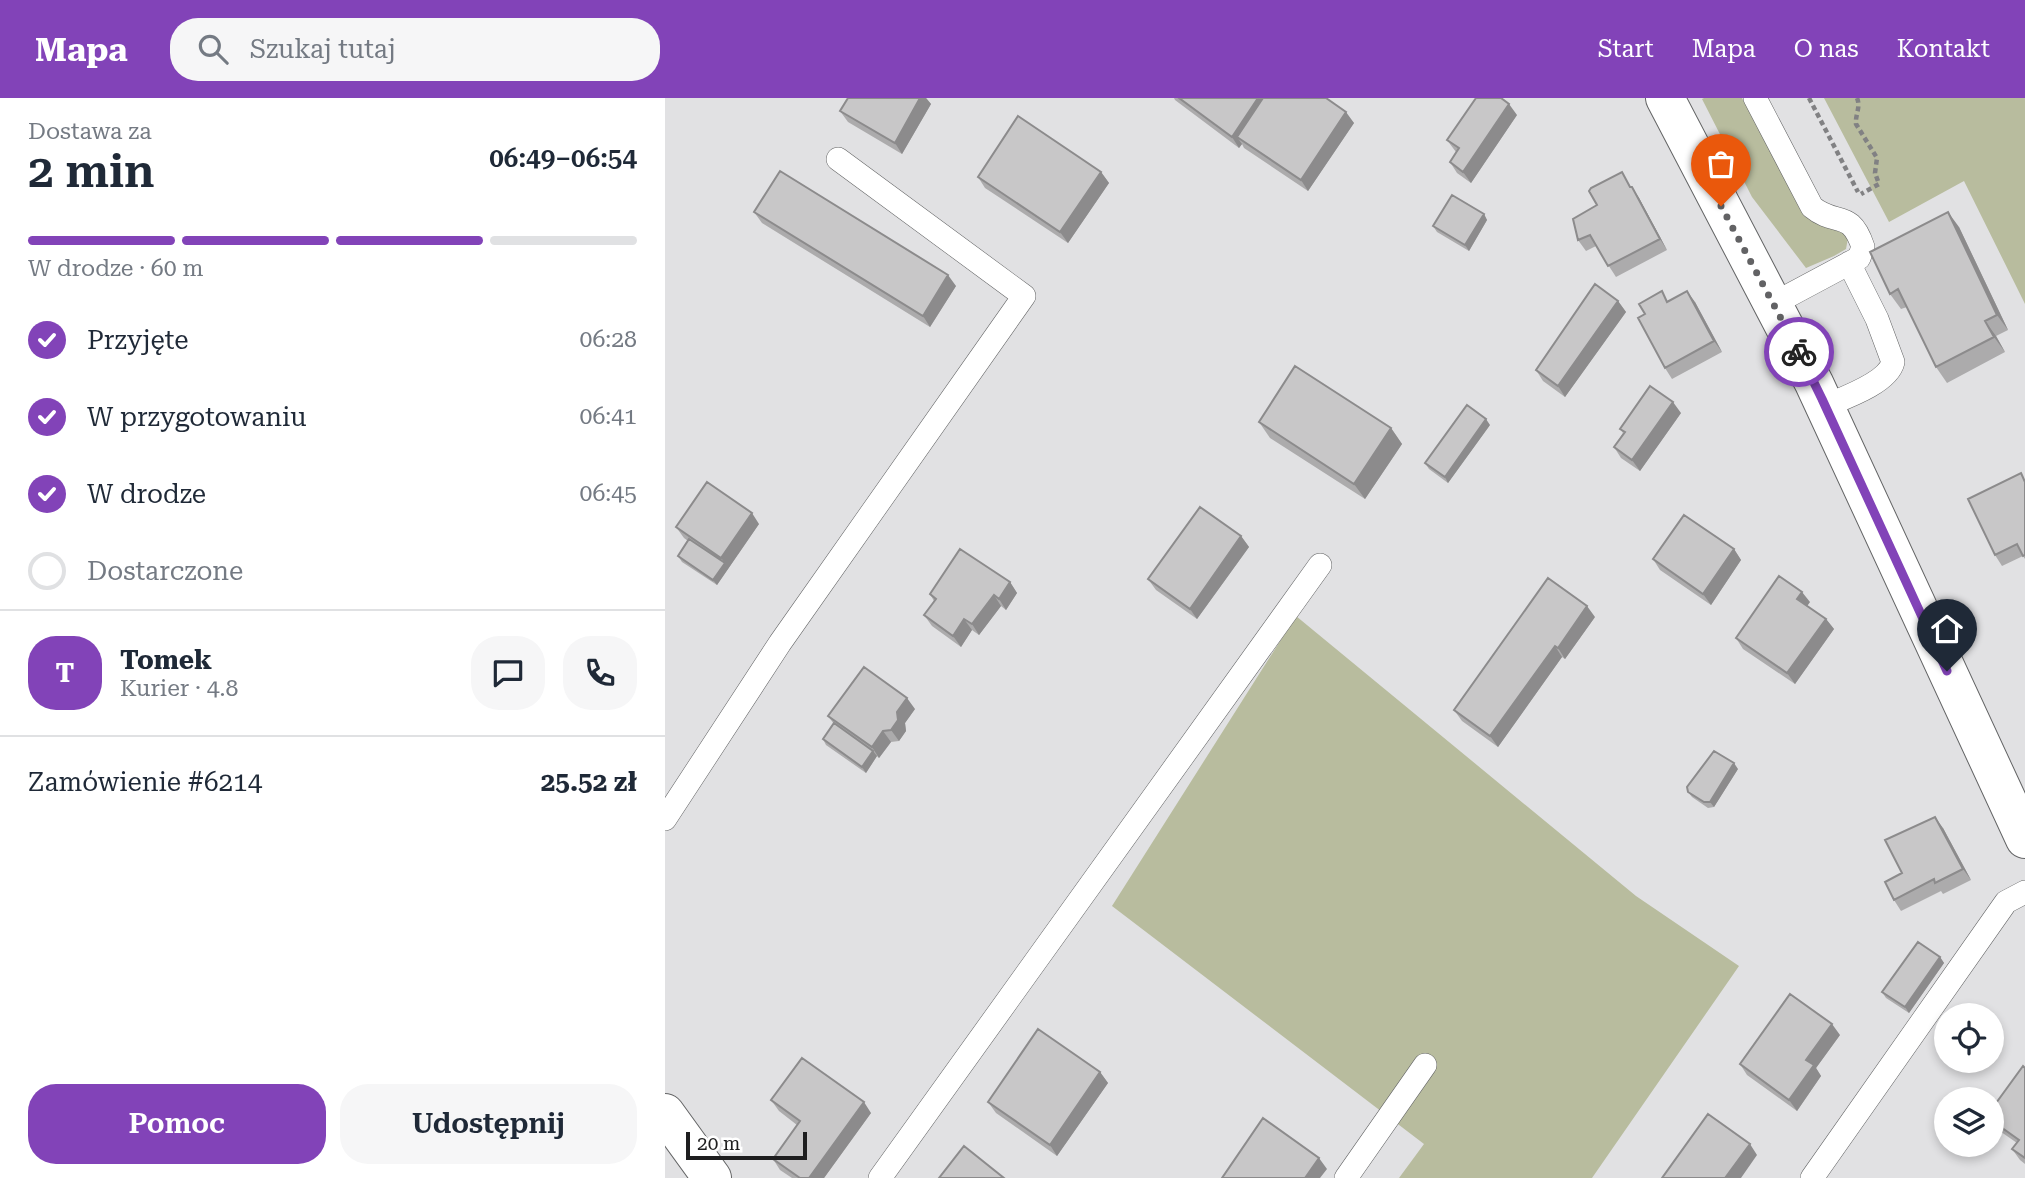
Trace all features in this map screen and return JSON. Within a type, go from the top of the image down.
[{"type":"street","points":[[1673,101],[1825,406],[2025,839]]},
{"type":"street","points":[[665,1113],[712,1178]]},
{"type":"lane","points":[[1755,98],[1812,207],[1818,212],[1850,223],[1859,233],[1863,247],[1859,258],[1773,304]]},
{"type":"lane","points":[[665,819],[780,643],[1024,296],[838,159]]},
{"type":"lane","points":[[1825,406],[1889,373],[1893,362],[1877,319],[1849,263]]},
{"type":"lane","points":[[880,1178],[1320,565]]},
{"type":"lane","points":[[1812,1178],[2006,902],[2025,892]]},
{"type":"lane","points":[[1346,1178],[1426,1065]]},
{"type":"path","points":[[1809,98],[1866,205]]},
{"type":"path","points":[[1857,98],[1859,105],[1856,124],[1877,158],[1875,173],[1879,184],[1860,194]]},
{"type":"green space","points":[[1742,98],[1804,216],[1840,230],[1848,238],[1846,249],[1806,268],[1752,197],[1702,99]]},
{"type":"green space","points":[[1824,98],[2025,98],[2025,304],[1964,181],[1889,222]]},
{"type":"green space","points":[[1296,616],[1636,896],[1739,966],[1592,1178],[1399,1178],[1424,1144],[1112,906]]},
{"type":"building","points":[[848,98],[920,98],[895,143],[840,111]]},
{"type":"building","points":[[1179,98],[1258,98],[1232,137]]},
{"type":"building","points":[[1263,98],[1326,98],[1346,112],[1301,180],[1237,137]]},
{"type":"building","points":[[1476,98],[1501,98],[1509,104],[1463,172],[1450,162],[1459,148],[1447,140]]},
{"type":"building","points":[[1018,116],[1101,172],[1060,232],[978,177]]},
{"type":"building","points":[[780,171],[948,275],[923,316],[754,212]]},
{"type":"building","points":[[1622,172],[1660,239],[1608,266],[1590,235],[1578,240],[1573,219],[1597,205],[1589,191],[1591,188]]},
{"type":"building","points":[[1452,195],[1484,214],[1465,245],[1433,226]]},
{"type":"building","points":[[1948,212],[1997,315],[1985,321],[1994,337],[1936,367],[1898,289],[1890,294],[1870,252]]},
{"type":"building","points":[[1595,284],[1618,301],[1558,386],[1536,370]]},
{"type":"building","points":[[1662,291],[1667,302],[1687,291],[1714,341],[1665,368],[1638,318],[1645,314],[1639,304]]},
{"type":"building","points":[[1295,366],[1391,428],[1354,484],[1259,422]]},
{"type":"building","points":[[1650,386],[1673,402],[1632,460],[1614,447],[1625,432],[1620,429]]},
{"type":"building","points":[[1467,405],[1486,419],[1445,477],[1425,463]]},
{"type":"building","points":[[2021,473],[2025,482],[2025,555],[2023,556],[2017,544],[1995,555],[1968,499]]},
{"type":"building","points":[[707,482],[752,513],[721,558],[676,527]]},
{"type":"building","points":[[1200,507],[1241,536],[1190,609],[1148,579]]},
{"type":"building","points":[[1684,515],[1734,549],[1703,594],[1653,559]]},
{"type":"building","points":[[689,539],[725,563],[713,580],[678,556]]},
{"type":"building","points":[[960,549],[1010,582],[999,599],[994,595],[972,624],[964,619],[953,636],[924,615],[936,599],[930,594]]},
{"type":"building","points":[[1779,576],[1802,592],[1797,599],[1826,619],[1787,673],[1736,638]]},
{"type":"building","points":[[1548,578],[1587,606],[1490,736],[1454,710]]},
{"type":"building","points":[[864,667],[907,698],[897,712],[898,720],[891,730],[883,731],[872,747],[828,716]]},
{"type":"building","points":[[834,723],[873,751],[862,767],[823,739]]},
{"type":"building","points":[[1714,751],[1734,763],[1710,802],[1704,802],[1688,792],[1687,787]]},
{"type":"building","points":[[1935,817],[1963,869],[1935,883],[1934,879],[1894,900],[1885,882],[1902,873],[1885,840]]},
{"type":"building","points":[[1918,942],[1940,957],[1905,1007],[1882,992]]},
{"type":"building","points":[[1790,994],[1832,1024],[1806,1060],[1814,1065],[1789,1100],[1740,1064]]},
{"type":"building","points":[[1038,1029],[1100,1072],[1050,1145],[988,1102]]},
{"type":"building","points":[[802,1058],[864,1102],[809,1178],[800,1178],[773,1159],[800,1121],[771,1100]]},
{"type":"building","points":[[2023,1066],[2025,1158],[2012,1149],[2019,1140],[2004,1129],[2004,1092]]},
{"type":"building","points":[[1708,1114],[1750,1144],[1725,1178],[1662,1178]]},
{"type":"building","points":[[1263,1118],[1319,1158],[1305,1178],[1222,1178]]},
{"type":"building","points":[[964,1146],[1004,1178],[939,1178]]},
{"type":"way so far","points":[[1721,206],[1799,352]]},
{"type":"route","points":[[1799,352],[1947,671]]}]
